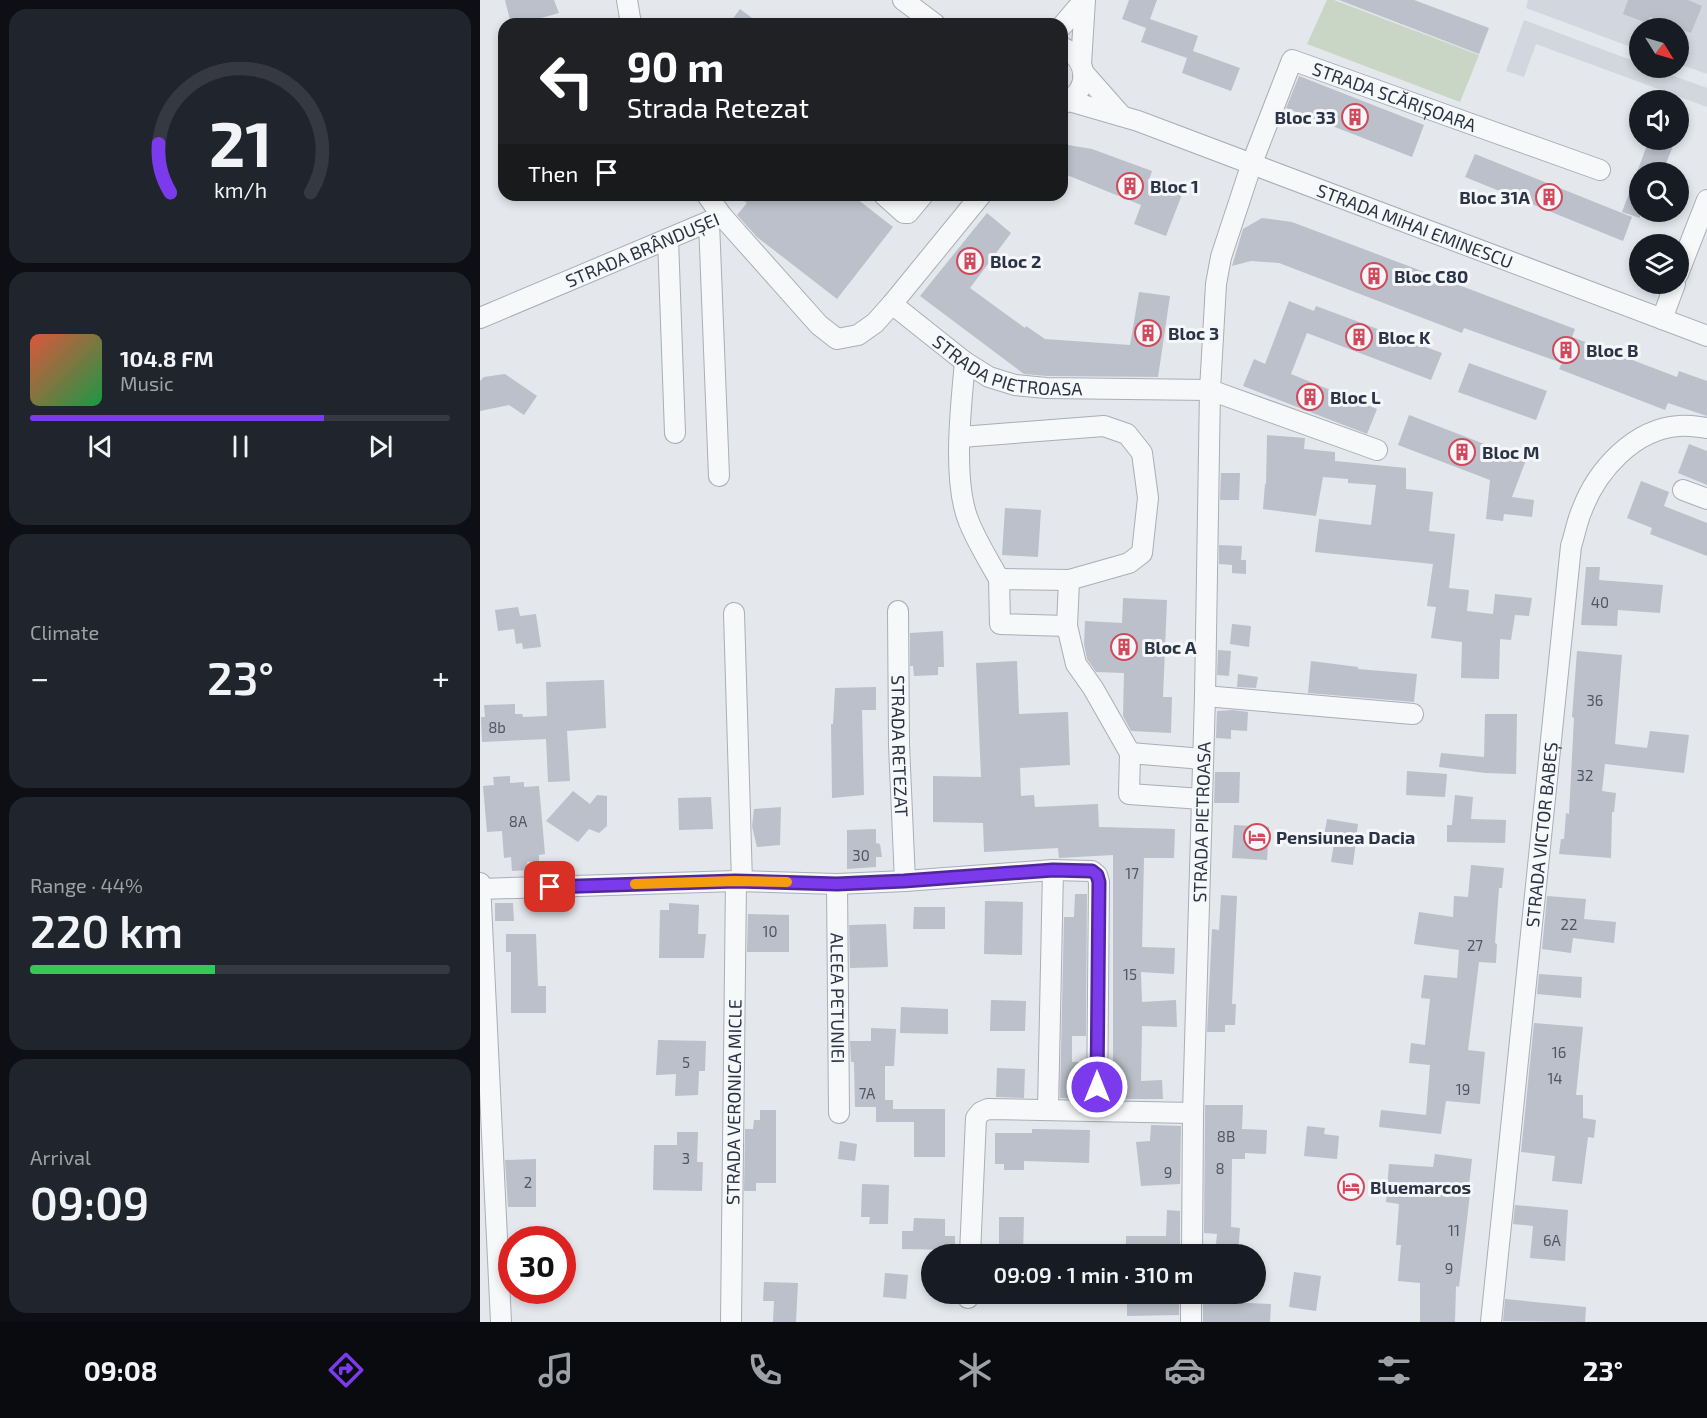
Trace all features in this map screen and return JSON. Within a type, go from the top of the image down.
[{"type":"street","points":[[627,0],[631,18]]},
{"type":"street","points":[[903,0],[927,18]]},
{"type":"street","points":[[1068,19],[1084,0]]},
{"type":"street","points":[[1068,100],[1080,89],[1084,0]]},
{"type":"street","name":"STRADA MIHAI EMINESCU","points":[[1068,51],[1077,56],[1082,68],[1121,115]]},
{"type":"street","name":"STRADA SCĂRIȘOARA","points":[[1252,163],[1292,60],[1600,170]]},
{"type":"street","name":"STRADA MIHAI EMINESCU","points":[[1068,104],[1121,115],[1707,336]]},
{"type":"street","name":"STRADA PIETROASA","points":[[1192,1244],[1193,1113],[1205,696],[1210,390],[1216,284],[1221,257],[1252,163]]},
{"type":"street","points":[[1689,246],[1707,200]]},
{"type":"street","points":[[709,201],[715,219],[718,476]]},
{"type":"street","points":[[891,201],[904,213],[908,213],[917,201]]},
{"type":"street","name":"STRADA BRÂNDUȘEI","points":[[480,318],[715,219],[819,325],[837,339],[858,335],[874,323],[892,304],[976,201]]},
{"type":"street","points":[[668,239],[675,434]]},
{"type":"street","points":[[1662,319],[1671,294]]},
{"type":"street","name":"STRADA PIETROASA","points":[[892,304],[965,362],[989,377],[1014,385],[1046,388],[1210,390]]},
{"type":"street","points":[[965,362],[961,397],[961,486],[968,521],[999,579],[1000,624],[1067,626]]},
{"type":"street","points":[[1210,390],[1377,450]]},
{"type":"street","points":[[961,437],[1104,426],[1127,434],[1142,453],[1148,498],[1142,553],[1129,563],[1069,580],[999,579]]},
{"type":"street","name":"STRADA VICTOR BABEȘ","points":[[1491,1322],[1571,546],[1582,509],[1598,479],[1619,453],[1639,439],[1658,431],[1678,426],[1707,428]]},
{"type":"street","points":[[1683,490],[1707,499]]},
{"type":"street","points":[[1069,580],[1067,626],[1076,664],[1099,698],[1130,753],[1129,794],[1202,799]]},
{"type":"street","name":"STRADA RETEZAT","points":[[898,611],[899,745],[904,881]]},
{"type":"street","name":"STRADA VERONICA MICLE","points":[[731,1322],[739,881],[734,613]]},
{"type":"street","points":[[1205,696],[1413,714]]},
{"type":"street","points":[[1130,753],[1203,759]]},
{"type":"street","points":[[1048,1109],[1053,870]]},
{"type":"street","points":[[480,889],[739,881],[837,884],[1053,870],[1092,871],[1097,875],[1099,882],[1097,1110]]},
{"type":"street","points":[[480,883],[501,1322]]},
{"type":"street","name":"ALEEA PETUNIEI","points":[[837,884],[839,1113]]},
{"type":"street","points":[[970,1244],[975,1118],[981,1112],[988,1109],[1048,1109],[1193,1113]]},
{"type":"street","points":[[1191,1304],[1191,1322]]},
{"type":"shaded area","points":[[1528,0],[1707,0],[1707,74],[1689,68],[1689,18],[1629,18],[1629,46],[1526,8]]},
{"type":"shaded area","points":[[1524,20],[1629,59],[1629,78],[1680,78],[1707,88],[1707,107],[1689,100],[1689,90],[1661,90],[1536,44],[1524,77],[1506,71]]},
{"type":"green space","points":[[1327,0],[1334,0],[1479,55],[1460,102],[1307,44]]},
{"type":"building","points":[[505,0],[554,0],[559,13],[541,18],[510,18]]},
{"type":"building","points":[[1129,0],[1157,0],[1150,19],[1198,36],[1193,51],[1240,68],[1231,91],[1182,73],[1187,58],[1141,42],[1146,28],[1122,19]]},
{"type":"building","points":[[1339,0],[1414,0],[1489,28],[1479,54]]},
{"type":"building","points":[[1628,0],[1688,0],[1702,6],[1691,33],[1689,32],[1689,18],[1634,18],[1623,14]]},
{"type":"building","points":[[740,9],[752,18],[733,18]]},
{"type":"building","name":"Bloc 33","points":[[1299,76],[1424,125],[1412,157],[1286,108]]},
{"type":"building","name":"Bloc 1","points":[[1068,145],[1092,149],[1152,171],[1149,180],[1183,192],[1166,236],[1134,224],[1141,205],[1068,175]]},
{"type":"building","points":[[1645,150],[1671,150],[1667,162],[1641,162]]},
{"type":"building","name":"Bloc 31A","points":[[1475,154],[1629,216],[1630,222],[1623,241],[1465,177]]},
{"type":"building","points":[[1629,193],[1629,214],[1622,212]]},
{"type":"building","points":[[744,201],[860,201],[893,227],[837,299],[757,237],[737,215],[747,203]]},
{"type":"building","points":[[987,213],[1011,233],[970,288],[1025,328],[1026,326],[1045,339],[1130,345],[1139,292],[1170,296],[1158,377],[1024,374],[920,296]]},
{"type":"building","points":[[1262,218],[1292,222],[1575,329],[1572,337],[1677,377],[1679,371],[1707,381],[1707,416],[1668,403],[1665,410],[1559,369],[1562,363],[1464,328],[1462,333],[1279,263],[1251,261],[1232,266],[1243,229]]},
{"type":"building","points":[[1289,301],[1314,311],[1316,306],[1442,353],[1431,380],[1307,333],[1291,374],[1377,409],[1367,434],[1243,386],[1254,359],[1265,364]]},
{"type":"building","points":[[1469,363],[1547,391],[1536,420],[1458,392]]},
{"type":"building","points":[[505,374],[537,396],[524,415],[509,405],[480,411],[480,381],[484,377]]},
{"type":"building","name":"Bloc M","points":[[1409,415],[1526,460],[1512,497],[1534,500],[1532,517],[1504,514],[1503,521],[1486,519],[1490,480],[1398,445]]},
{"type":"building","points":[[1267,435],[1305,438],[1304,449],[1335,452],[1335,461],[1406,468],[1406,489],[1433,492],[1429,531],[1455,534],[1449,588],[1469,590],[1467,611],[1493,614],[1495,594],[1532,598],[1529,616],[1515,615],[1511,640],[1500,639],[1499,679],[1461,678],[1462,642],[1431,638],[1436,607],[1427,606],[1433,564],[1315,552],[1319,519],[1371,525],[1376,485],[1348,483],[1348,479],[1323,477],[1316,516],[1263,509]]},
{"type":"building","points":[[1689,444],[1707,451],[1707,485],[1678,473]]},
{"type":"building","points":[[1221,473],[1240,473],[1239,500],[1220,500]]},
{"type":"building","points":[[1641,481],[1669,492],[1664,506],[1707,523],[1707,556],[1650,534],[1652,528],[1627,518]]},
{"type":"building","points":[[1005,508],[1041,510],[1038,557],[1002,555]]},
{"type":"building","points":[[1219,545],[1242,546],[1241,560],[1246,560],[1246,574],[1232,573],[1232,565],[1219,564]]},
{"type":"building","points":[[1586,567],[1600,567],[1599,580],[1663,585],[1660,613],[1618,610],[1617,626],[1581,625]]},
{"type":"building","name":"Bloc A","points":[[1123,598],[1167,600],[1163,697],[1172,697],[1171,733],[1131,731],[1123,716],[1124,673],[1096,672],[1087,659],[1084,644],[1085,621],[1122,623]]},
{"type":"building","points":[[518,607],[520,616],[536,614],[541,647],[523,649],[522,643],[516,644],[514,629],[498,631],[495,610]]},
{"type":"building","points":[[1232,624],[1251,626],[1249,647],[1230,644]]},
{"type":"building","points":[[943,631],[944,667],[938,667],[938,675],[914,676],[913,666],[910,666],[910,633]]},
{"type":"building","points":[[1218,650],[1231,651],[1229,676],[1217,675]]},
{"type":"building","points":[[1577,651],[1622,655],[1615,744],[1647,748],[1650,731],[1689,735],[1684,773],[1605,764],[1602,791],[1616,793],[1614,812],[1612,812],[1611,858],[1559,854],[1561,839],[1564,839],[1566,813],[1569,814]]},
{"type":"building","points":[[1017,661],[1019,714],[1068,712],[1070,765],[1020,768],[1021,796],[1034,795],[1035,807],[1098,804],[1099,827],[1175,829],[1174,858],[1144,858],[1142,947],[1175,948],[1174,974],[1141,972],[1142,1002],[1176,1000],[1177,1027],[1142,1026],[1141,1081],[1162,1080],[1163,1099],[1109,1099],[1109,1063],[1113,1063],[1113,855],[1059,858],[1058,848],[984,852],[983,823],[933,822],[933,776],[981,777],[976,663]]},
{"type":"building","points":[[1311,661],[1358,667],[1358,669],[1417,674],[1414,702],[1308,693]]},
{"type":"building","points":[[1238,674],[1258,677],[1256,688],[1237,687]]},
{"type":"building","points":[[604,680],[606,728],[567,731],[570,781],[548,782],[546,739],[482,742],[481,717],[485,717],[484,705],[515,704],[515,714],[522,714],[523,717],[547,716],[546,682]]},
{"type":"building","points":[[876,687],[876,710],[862,710],[864,795],[832,798],[831,724],[833,724],[835,688]]},
{"type":"building","points":[[1217,711],[1248,712],[1247,731],[1231,730],[1231,739],[1216,738]]},
{"type":"building","points":[[1485,714],[1517,714],[1516,774],[1485,773],[1439,767],[1441,753],[1484,757]]},
{"type":"building","points":[[1407,771],[1447,774],[1445,797],[1406,795]]},
{"type":"building","points":[[1215,772],[1240,772],[1239,803],[1214,803]]},
{"type":"building","points":[[510,776],[510,783],[524,782],[524,787],[539,786],[545,854],[539,855],[539,861],[527,862],[528,870],[512,871],[511,857],[504,858],[502,831],[487,832],[483,786],[494,785],[493,777]]},
{"type":"building","points":[[573,791],[590,804],[597,795],[607,796],[607,826],[599,833],[589,829],[578,842],[546,821]]},
{"type":"building","points":[[1455,795],[1473,797],[1471,819],[1506,820],[1505,843],[1447,842],[1447,825],[1452,825]]},
{"type":"building","points":[[711,797],[713,829],[679,830],[678,798]]},
{"type":"building","points":[[781,807],[780,845],[757,847],[752,826],[754,809]]},
{"type":"building","points":[[1327,819],[1358,824],[1353,865],[1331,862],[1335,837],[1324,836]]},
{"type":"building","points":[[1234,825],[1269,827],[1267,860],[1232,858]]},
{"type":"building","points":[[876,829],[876,843],[880,844],[882,857],[876,857],[876,867],[847,869],[847,830]]},
{"type":"building","points":[[1471,865],[1504,868],[1502,888],[1499,888],[1496,963],[1479,962],[1468,1050],[1485,1052],[1480,1104],[1446,1101],[1441,1134],[1379,1127],[1381,1110],[1426,1115],[1430,1065],[1409,1063],[1411,1043],[1425,1045],[1430,999],[1421,998],[1424,975],[1457,978],[1459,950],[1414,944],[1419,912],[1453,917],[1454,896],[1468,897]]},
{"type":"building","points":[[1075,894],[1087,894],[1086,1036],[1072,1036],[1072,1062],[1085,1062],[1085,1099],[1060,1098],[1064,917],[1074,917]]},
{"type":"building","points":[[1221,895],[1237,896],[1232,1004],[1236,1004],[1235,1025],[1225,1025],[1225,1032],[1207,1032],[1212,929],[1219,930]]},
{"type":"building","points":[[1547,896],[1586,899],[1584,919],[1616,922],[1614,943],[1573,938],[1571,953],[1542,949]]},
{"type":"building","points":[[985,901],[1023,902],[1022,955],[984,954]]},
{"type":"building","points":[[495,903],[513,903],[514,921],[495,921]]},
{"type":"building","points":[[669,903],[699,905],[698,934],[706,934],[704,958],[659,958],[660,910],[669,910]]},
{"type":"building","points":[[914,907],[945,907],[945,929],[913,929]]},
{"type":"building","points":[[748,914],[789,915],[789,952],[747,952]]},
{"type":"building","points":[[886,924],[888,967],[850,968],[849,925]]},
{"type":"building","points":[[506,934],[536,934],[538,986],[546,986],[546,1013],[511,1013],[511,952],[506,952]]},
{"type":"building","points":[[1539,974],[1582,977],[1581,998],[1537,994]]},
{"type":"building","points":[[991,1000],[1026,1001],[1025,1031],[990,1031]]},
{"type":"building","points":[[901,1007],[948,1009],[948,1034],[900,1033]]},
{"type":"building","points":[[1534,1023],[1583,1027],[1576,1095],[1583,1095],[1583,1118],[1596,1120],[1594,1138],[1588,1137],[1582,1184],[1552,1181],[1555,1156],[1521,1152]]},
{"type":"building","points":[[871,1028],[896,1029],[894,1066],[885,1066],[885,1100],[893,1100],[893,1109],[945,1109],[945,1157],[914,1157],[914,1122],[876,1122],[876,1107],[855,1107],[854,1062],[851,1062],[850,1041],[871,1041]]},
{"type":"building","points":[[658,1040],[706,1041],[705,1071],[699,1071],[698,1095],[675,1096],[676,1074],[656,1075]]},
{"type":"building","points":[[997,1068],[1025,1069],[1024,1098],[996,1097]]},
{"type":"building","points":[[1205,1105],[1243,1105],[1242,1129],[1267,1130],[1266,1154],[1245,1153],[1245,1159],[1232,1159],[1231,1227],[1240,1228],[1239,1244],[1216,1244],[1217,1234],[1204,1233]]},
{"type":"building","points":[[760,1110],[776,1110],[776,1183],[756,1183],[756,1191],[744,1191],[745,1129],[753,1129],[754,1120],[760,1120]]},
{"type":"building","points":[[1151,1125],[1181,1126],[1180,1184],[1141,1186],[1136,1142],[1150,1141]]},
{"type":"building","points":[[1307,1126],[1325,1128],[1324,1134],[1339,1136],[1337,1159],[1304,1156]]},
{"type":"building","points":[[1032,1129],[1090,1130],[1089,1163],[1024,1161],[1024,1170],[1004,1170],[1004,1164],[995,1164],[995,1133],[1032,1133]]},
{"type":"building","points":[[677,1132],[698,1132],[697,1162],[703,1162],[702,1191],[653,1190],[654,1145],[677,1145]]},
{"type":"building","points":[[840,1141],[857,1144],[855,1161],[838,1159]]},
{"type":"building","points":[[1435,1154],[1472,1159],[1459,1287],[1456,1286],[1455,1322],[1420,1322],[1420,1283],[1398,1281],[1401,1245],[1396,1245],[1399,1204],[1386,1202],[1389,1164],[1433,1167]]},
{"type":"building","points":[[536,1159],[536,1207],[508,1207],[505,1160]]},
{"type":"building","points":[[862,1184],[889,1185],[888,1224],[869,1224],[870,1217],[861,1217]]},
{"type":"building","points":[[1515,1205],[1568,1210],[1565,1261],[1530,1258],[1533,1226],[1513,1224]]},
{"type":"building","points":[[1167,1210],[1180,1211],[1180,1244],[1126,1244],[1126,1236],[1166,1236]]},
{"type":"building","points":[[999,1217],[1024,1217],[1023,1244],[999,1244]]},
{"type":"building","points":[[914,1218],[945,1219],[945,1236],[955,1236],[955,1244],[921,1244],[921,1249],[902,1249],[902,1231],[913,1231]]},
{"type":"building","points":[[1294,1272],[1321,1276],[1316,1311],[1289,1307]]},
{"type":"building","points":[[885,1273],[908,1275],[906,1299],[883,1297]]},
{"type":"building","points":[[764,1282],[798,1283],[796,1322],[773,1322],[774,1301],[763,1301]]},
{"type":"building","points":[[1505,1299],[1586,1307],[1585,1322],[1503,1321]]},
{"type":"building","points":[[1127,1304],[1179,1304],[1179,1315],[1127,1316]]},
{"type":"building","points":[[1203,1304],[1271,1304],[1270,1322],[1203,1322]]},
{"type":"slow traffic","points":[[635,884],[787,882]]},
{"type":"place","name":"Bloc 33","points":[[1355,117]]},
{"type":"place","name":"Bloc 1","points":[[1130,186]]},
{"type":"place","name":"Bloc 31A","points":[[1549,197]]},
{"type":"place","name":"Bloc 2","points":[[970,261]]},
{"type":"place","name":"Bloc C80","points":[[1374,276]]},
{"type":"place","name":"Bloc 3","points":[[1148,333]]},
{"type":"place","name":"Bloc K","points":[[1359,337]]},
{"type":"place","name":"Bloc B","points":[[1566,350]]},
{"type":"place","name":"Bloc L","points":[[1310,397]]},
{"type":"place","name":"Bloc M","points":[[1462,452]]},
{"type":"place","name":"Bloc A","points":[[1124,647]]},
{"type":"place","name":"Pensiunea Dacia","points":[[1257,837]]},
{"type":"place","name":"Bluemarcos","points":[[1351,1187]]},
{"type":"route","points":[[550,887],[735,881],[837,884],[1053,870],[1092,871],[1097,875],[1099,882],[1097,1087]]}]
